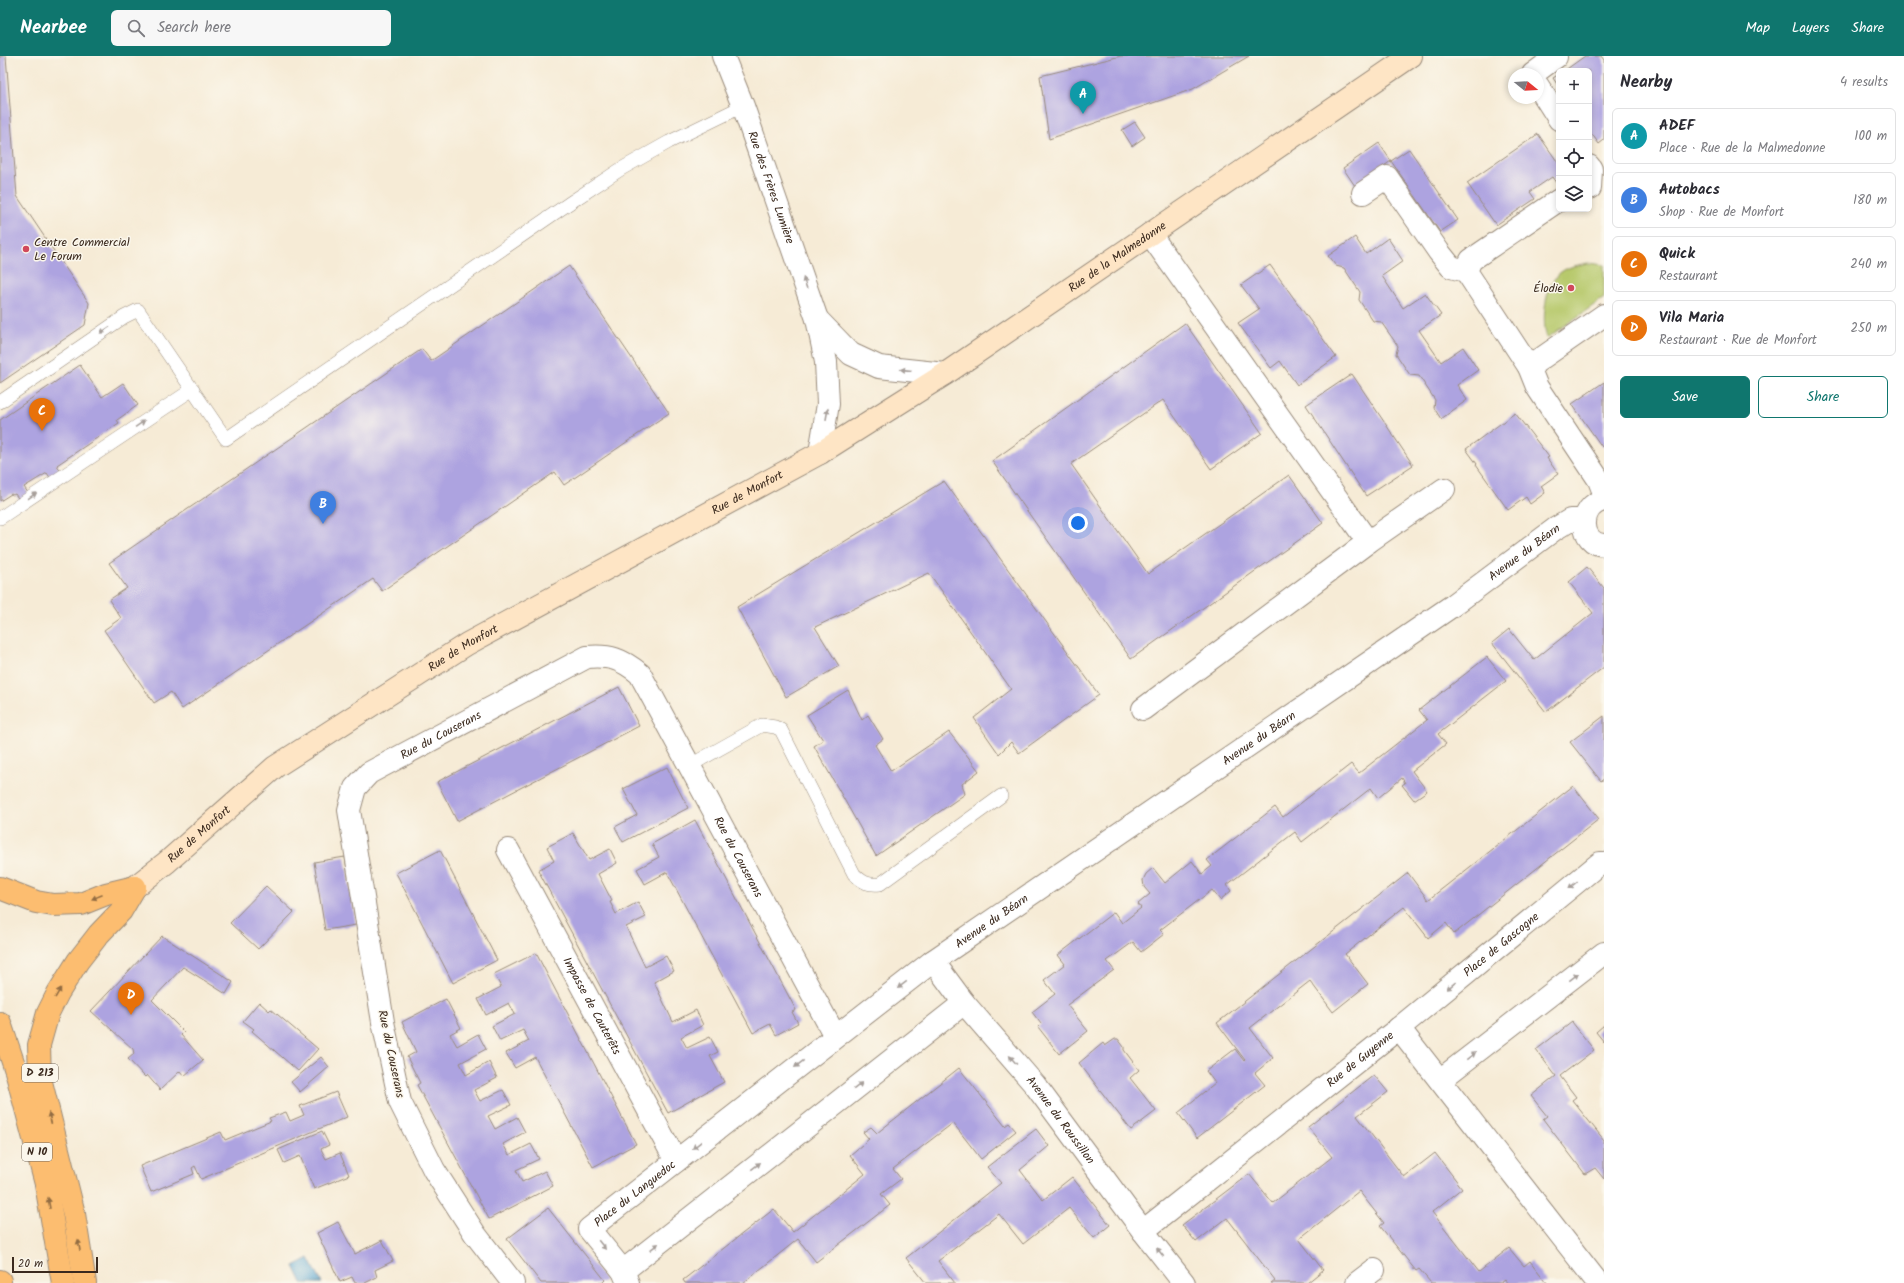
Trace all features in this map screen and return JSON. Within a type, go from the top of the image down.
[{"type":"main road","name":"D 213","points":[[0,888],[36,902],[53,905],[81,904],[106,894],[135,886]]},
{"type":"main road","name":"D 213","points":[[85,1283],[74,1214],[40,1078],[39,1045],[48,1013],[58,993],[78,961],[99,934],[121,911],[135,886]]},
{"type":"main road","name":"N 10","points":[[0,1023],[16,1071],[46,1184],[63,1283]]},
{"type":"street","name":"Rue des Frères Lumière","points":[[724,56],[743,106],[817,319],[826,362],[828,404],[820,453]]},
{"type":"street","name":"Rue de la Malmedonne","points":[[820,453],[945,374],[1410,56]]},
{"type":"street","points":[[1541,68],[1556,57]]},
{"type":"street","points":[[1544,95],[1556,114]]},
{"type":"street","points":[[1592,176],[1594,190]]},
{"type":"street","points":[[1363,193],[1387,177],[1451,267],[1466,271],[1529,367],[1537,388],[1602,491],[1597,501],[1588,509],[1585,520],[1586,533],[1593,541],[1603,547]]},
{"type":"street","points":[[1466,271],[1471,260],[1556,202]]},
{"type":"street","points":[[1150,234],[1368,542]]},
{"type":"street","points":[[1529,367],[1604,315]]},
{"type":"street","name":"Rue des Frères Lumière","points":[[817,319],[851,354],[879,367],[945,374]]},
{"type":"street","name":"Rue de Monfort","points":[[135,886],[166,862],[275,767],[467,644],[820,453]]},
{"type":"street","points":[[1143,709],[1368,542],[1444,489]]},
{"type":"street","name":"Avenue du Béarn","points":[[933,961],[1452,606],[1555,529],[1570,520],[1585,520]]},
{"type":"street","name":"Rue du Couserans","points":[[513,1283],[475,1234],[434,1170],[400,1102],[383,1022],[349,810],[354,788],[369,773],[587,657],[604,656],[626,662],[640,674],[835,1036]]},
{"type":"street","name":"Impasse de Cauterêts","points":[[508,850],[676,1161]]},
{"type":"street","name":"Place de Gascogne","points":[[1399,1028],[1600,863],[1604,863]]},
{"type":"street","points":[[1440,1080],[1604,953]]},
{"type":"street","name":"Avenue du Roussillon","points":[[933,961],[964,1003],[1035,1085],[1143,1231],[1184,1283]]},
{"type":"street","name":"Place du Languedoc","points":[[933,961],[589,1229],[625,1277],[964,1003]]},
{"type":"street","name":"Rue de Guyenne","points":[[1143,1231],[1399,1028],[1598,1283]]},
{"type":"lane","points":[[0,402],[124,317],[138,310],[226,439],[609,178],[669,142],[743,106]]},
{"type":"lane","points":[[0,518],[193,389]]},
{"type":"lane","points":[[689,766],[762,725],[775,727],[781,730],[854,874],[862,882],[870,885],[880,884],[1001,796]]},
{"type":"green space","points":[[1588,263],[1604,265],[1604,298],[1547,338],[1544,322],[1546,302],[1551,284],[1561,272],[1567,268]]},
{"type":"water","points":[[309,1258],[322,1283],[302,1283],[294,1266]]},
{"type":"building","name":"Centre Commercial Le Forum","points":[[0,56],[6,56],[17,196],[89,303],[85,325],[0,383]]},
{"type":"building","points":[[1121,56],[1249,56],[1193,89],[1049,139],[1040,76]]},
{"type":"building","points":[[1585,56],[1601,56],[1604,60],[1604,140],[1599,144],[1592,134],[1592,68],[1568,68]]},
{"type":"building","points":[[1135,122],[1145,137],[1132,146],[1122,130]]},
{"type":"building","points":[[1538,134],[1556,160],[1556,183],[1552,177],[1530,192],[1535,199],[1496,225],[1467,183]]},
{"type":"building","points":[[1379,143],[1391,161],[1355,186],[1343,168]]},
{"type":"building","points":[[1409,149],[1458,220],[1440,232],[1391,161]]},
{"type":"building","points":[[1355,237],[1366,254],[1388,238],[1403,261],[1382,276],[1403,308],[1425,293],[1441,315],[1419,330],[1441,362],[1463,347],[1478,370],[1457,385],[1467,400],[1441,419],[1434,408],[1435,400],[1419,376],[1410,375],[1396,354],[1398,346],[1381,322],[1373,321],[1359,300],[1360,292],[1344,268],[1336,266],[1328,256]]},
{"type":"building","points":[[1270,265],[1336,357],[1297,385],[1280,361],[1271,368],[1238,323],[1259,309],[1241,285]]},
{"type":"building","points":[[569,266],[669,413],[564,485],[555,472],[382,591],[373,579],[182,709],[171,692],[154,703],[104,630],[121,618],[109,600],[127,588],[109,563],[422,349],[431,361]]},
{"type":"building","points":[[1185,323],[1262,433],[1211,469],[1163,400],[1071,464],[1148,574],[1289,475],[1323,523],[1131,659],[992,461]]},
{"type":"building","points":[[80,365],[102,397],[123,383],[138,405],[117,420],[119,423],[57,465],[61,472],[51,479],[47,473],[24,487],[29,494],[20,501],[15,494],[11,494],[0,501],[0,420]]},
{"type":"building","points":[[1352,374],[1413,465],[1366,496],[1306,405]]},
{"type":"building","points":[[1604,382],[1604,446],[1602,447],[1572,404]]},
{"type":"building","points":[[1515,413],[1549,457],[1547,458],[1558,474],[1541,486],[1545,493],[1530,504],[1526,497],[1508,510],[1466,449]]},
{"type":"building","points":[[944,481],[1099,695],[1019,753],[1011,742],[999,754],[974,718],[1011,689],[929,573],[815,627],[839,666],[786,697],[737,607]]},
{"type":"building","points":[[1587,567],[1604,588],[1604,667],[1546,712],[1492,643],[1509,629],[1534,660],[1593,613],[1569,582]]},
{"type":"building","points":[[1487,657],[1506,681],[1438,734],[1446,744],[1412,771],[1427,791],[1414,800],[1402,785],[1405,783],[1402,778],[1378,798],[1371,788],[1302,842],[1295,832],[1227,885],[1231,891],[1220,900],[1212,890],[1160,930],[1164,934],[1141,952],[1133,942],[1107,961],[1114,970],[1067,1005],[1088,1031],[1059,1054],[1038,1027],[1041,1024],[1032,1012],[1055,994],[1044,980],[1065,964],[1058,955],[1114,912],[1122,923],[1141,908],[1138,904],[1150,894],[1144,887],[1143,880],[1146,874],[1153,868],[1165,883],[1192,861],[1202,874],[1212,866],[1207,860],[1275,807],[1283,817],[1351,764],[1359,773],[1427,720],[1419,710]]},
{"type":"building","points":[[619,687],[639,726],[457,821],[437,782]]},
{"type":"building","points":[[848,690],[862,720],[868,715],[883,739],[875,745],[891,771],[949,732],[979,771],[962,784],[965,794],[876,856],[814,746],[823,740],[807,715]]},
{"type":"building","points":[[1604,716],[1604,779],[1601,781],[1570,742]]},
{"type":"building","points":[[667,767],[688,808],[623,842],[615,827],[637,815],[623,789]]},
{"type":"building","points":[[1573,786],[1599,819],[1454,934],[1446,923],[1428,938],[1404,907],[1345,954],[1368,984],[1333,1012],[1310,981],[1250,1028],[1273,1058],[1255,1073],[1265,1085],[1197,1138],[1178,1113],[1215,1083],[1206,1071],[1235,1049],[1244,1061],[1245,1060],[1217,1023],[1408,873],[1428,900]]},
{"type":"building","points":[[695,820],[796,1010],[792,1012],[798,1023],[776,1035],[770,1024],[753,1033],[667,872],[645,884],[637,869],[659,857],[652,844]]},
{"type":"building","points":[[573,833],[589,860],[610,849],[617,863],[598,874],[612,901],[610,902],[616,914],[638,902],[646,917],[626,927],[645,967],[666,956],[674,971],[654,982],[673,1022],[696,1010],[703,1025],[681,1037],[687,1048],[710,1037],[718,1052],[710,1056],[724,1082],[668,1113],[538,870],[554,861],[547,847]]},
{"type":"building","points":[[440,850],[497,960],[453,983],[396,873]]},
{"type":"building","points":[[345,857],[356,925],[325,930],[314,862]]},
{"type":"building","points":[[266,886],[294,912],[258,949],[230,923]]},
{"type":"building","points":[[162,936],[233,982],[226,994],[183,967],[152,1000],[184,1032],[181,1035],[203,1060],[184,1076],[180,1071],[160,1090],[147,1075],[145,1077],[128,1059],[134,1054],[133,1049],[91,1011]]},
{"type":"building","points":[[536,953],[636,1144],[593,1167],[535,1057],[515,1068],[506,1053],[529,1041],[523,1030],[500,1041],[492,1026],[515,1014],[509,1003],[486,1015],[478,999],[501,987],[494,974]]},
{"type":"building","points":[[446,999],[461,1028],[450,1034],[457,1046],[478,1034],[486,1049],[460,1063],[466,1075],[489,1062],[497,1078],[474,1090],[480,1101],[503,1090],[511,1105],[488,1116],[495,1129],[517,1117],[525,1132],[503,1144],[509,1155],[531,1144],[539,1159],[516,1170],[522,1182],[545,1171],[553,1186],[489,1219],[417,1085],[420,1083],[407,1057],[416,1052],[402,1022]]},
{"type":"building","points":[[259,1002],[269,1011],[271,1009],[318,1049],[298,1071],[252,1031],[254,1029],[243,1021]]},
{"type":"building","points":[[1572,1022],[1594,1050],[1560,1076],[1576,1097],[1572,1100],[1604,1140],[1604,1179],[1595,1168],[1585,1174],[1543,1119],[1547,1116],[1531,1096],[1556,1076],[1536,1050]]},
{"type":"building","points":[[1604,1025],[1604,1042],[1596,1032]]},
{"type":"building","points":[[1115,1039],[1118,1039],[1124,1047],[1124,1050],[1139,1070],[1130,1078],[1156,1111],[1131,1130],[1079,1063],[1103,1043],[1105,1046]]},
{"type":"building","points":[[321,1057],[329,1067],[300,1092],[291,1082]]},
{"type":"building","points":[[959,1068],[1005,1126],[1009,1123],[1016,1131],[981,1159],[953,1123],[893,1169],[901,1179],[881,1194],[890,1205],[816,1262],[798,1239],[743,1283],[685,1283],[683,1280],[774,1209],[793,1232],[865,1174],[850,1155],[869,1139],[863,1132],[871,1127],[877,1133]]},
{"type":"building","points":[[1374,1075],[1388,1092],[1357,1116],[1404,1177],[1435,1153],[1462,1188],[1432,1212],[1479,1272],[1509,1248],[1524,1266],[1530,1261],[1547,1283],[1507,1283],[1505,1280],[1501,1283],[1431,1283],[1419,1269],[1416,1271],[1380,1226],[1384,1223],[1359,1191],[1299,1239],[1323,1270],[1307,1283],[1271,1283],[1275,1280],[1227,1218],[1196,1242],[1182,1225],[1249,1174],[1273,1203],[1332,1157],[1308,1127]]},
{"type":"building","points":[[336,1092],[347,1117],[201,1179],[195,1166],[192,1168],[194,1174],[151,1192],[140,1166],[221,1132],[225,1140],[271,1121],[269,1118],[286,1112],[290,1121],[304,1115],[300,1106]]},
{"type":"building","points":[[1036,1129],[1049,1146],[1020,1170],[1043,1200],[1072,1177],[1110,1225],[1094,1238],[1069,1208],[1023,1244],[999,1214],[938,1261],[955,1283],[926,1283],[906,1258],[1001,1183],[987,1167]]},
{"type":"building","points":[[322,1131],[329,1145],[321,1149],[326,1159],[340,1153],[349,1175],[314,1189],[300,1156],[284,1163],[278,1150]]},
{"type":"building","points":[[548,1208],[605,1280],[602,1283],[541,1283],[507,1239]]},
{"type":"building","points":[[338,1222],[355,1254],[382,1240],[393,1261],[375,1270],[377,1277],[365,1283],[355,1283],[352,1277],[340,1282],[317,1233]]},
{"type":"place","name":"ADEF","points":[[1083,114]]},
{"type":"place","name":"Centre Commercial Le Forum","points":[[26,249]]},
{"type":"place","name":"Élodie","points":[[1571,288]]},
{"type":"place","name":"Quick","points":[[42,431]]},
{"type":"place","name":"Autobacs","points":[[323,524]]},
{"type":"place","name":"Vila Maria","points":[[131,1015]]}]
